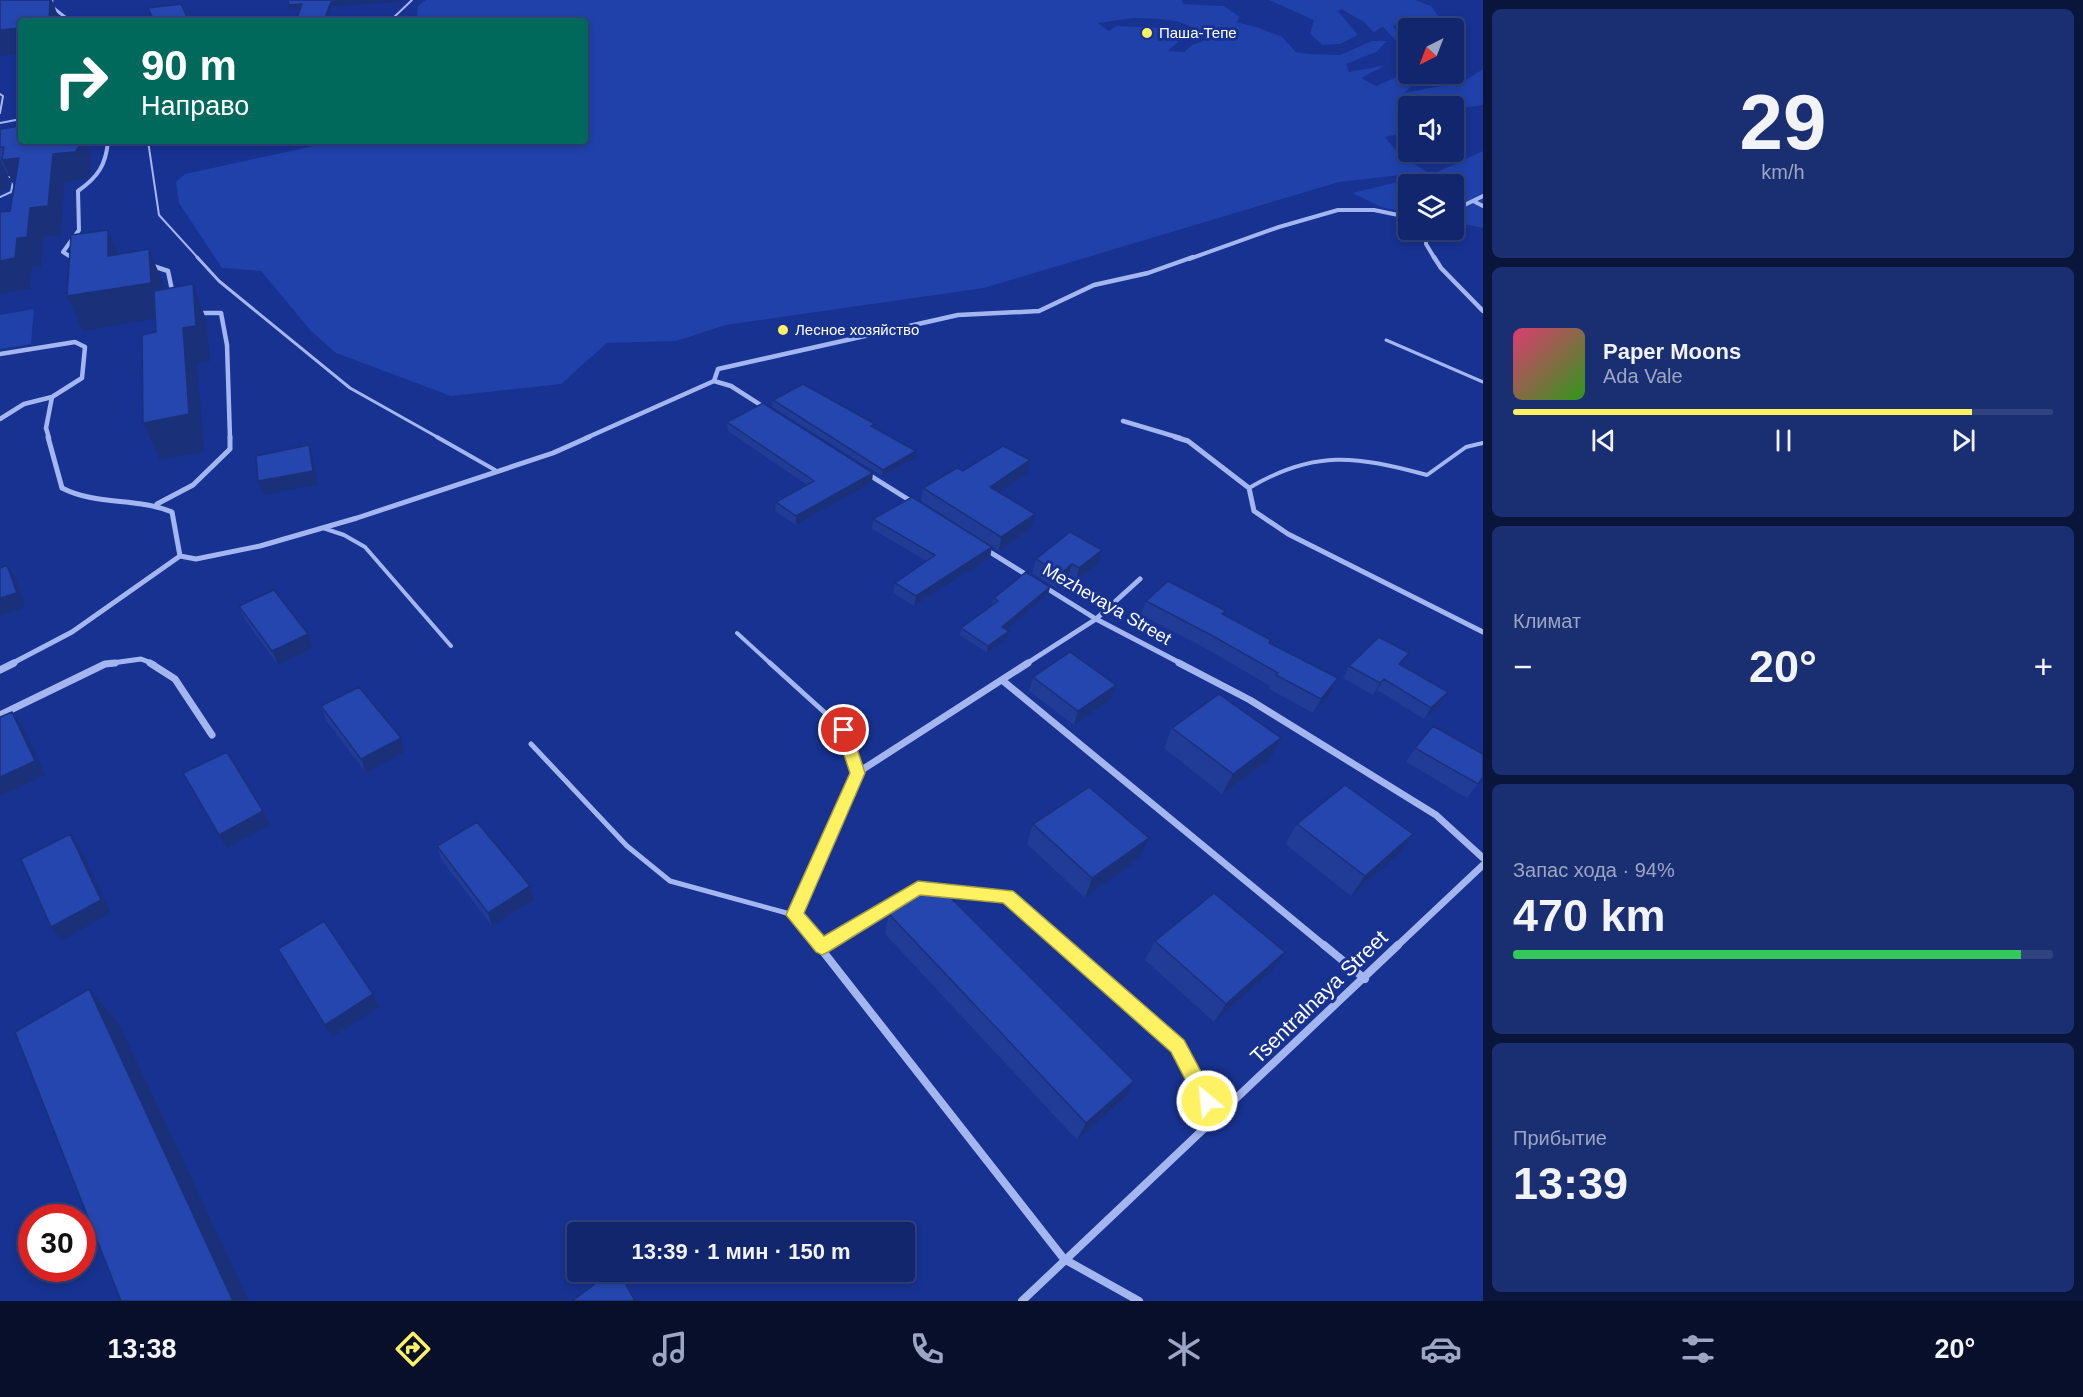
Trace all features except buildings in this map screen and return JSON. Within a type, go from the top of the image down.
[{"type":"street","points":[[52,0],[51,6],[66,18]]},
{"type":"street","points":[[86,259],[77,260],[63,252],[79,230],[78,191],[98,178],[107,161],[108,144]]},
{"type":"street","points":[[1464,206],[1483,196]]},
{"type":"street","points":[[1474,202],[1483,206]]},
{"type":"street","points":[[714,381],[718,369],[916,324],[958,315],[1039,311],[1095,285],[1148,273],[1307,218],[1338,210],[1374,210],[1398,215]]},
{"type":"street","points":[[1426,240],[1426,244],[1441,268],[1483,310]]},
{"type":"street","points":[[141,263],[168,271],[175,303]]},
{"type":"street","points":[[157,504],[193,484],[230,449],[227,345],[221,313],[192,314]]},
{"type":"street","points":[[0,354],[75,342],[85,347],[82,378],[52,398],[30,401],[14,408],[0,419]]},
{"type":"street","points":[[0,670],[72,632],[180,556],[196,559],[260,546],[553,453],[714,381],[731,386],[770,411]]},
{"type":"street","points":[[52,398],[46,428],[62,488],[75,497],[157,504],[172,512],[180,556]]},
{"type":"street","points":[[1123,421],[1188,441],[1249,488],[1254,511],[1288,534],[1483,632]]},
{"type":"street","points":[[859,468],[918,506]]},
{"type":"street","name":"Mezhevaya Street","points":[[977,544],[1096,619],[1250,699],[1436,815],[1483,858]]},
{"type":"street","points":[[1139,1301],[1064,1259],[822,947],[794,915],[857,773],[1096,619],[1140,579]]},
{"type":"street","points":[[0,715],[53,687],[105,664],[141,659],[156,665],[174,679],[212,735]]},
{"type":"street","points":[[1002,680],[1365,979]]},
{"type":"street","name":"Tsentralnaya Street","points":[[1022,1301],[1483,865]]},
{"type":"street","points":[[822,947],[918,888],[1007,896],[1177,1046],[1216,1119]]},
{"type":"lane","points":[[393,18],[412,0]]},
{"type":"lane","points":[[0,113],[1,95]]},
{"type":"lane","points":[[0,123],[18,120]]},
{"type":"lane","points":[[148,144],[159,214],[219,281],[350,388],[495,470]]},
{"type":"lane","points":[[0,177],[14,177],[11,192],[0,196]]},
{"type":"lane","points":[[1386,340],[1483,382]]},
{"type":"lane","points":[[1249,488],[1294,464],[1337,457],[1388,464],[1427,475],[1466,447],[1483,443]]},
{"type":"lane","points":[[322,528],[344,535],[365,548],[451,646]]},
{"type":"lane","points":[[737,633],[844,730],[857,773]]},
{"type":"lane","points":[[531,744],[627,846],[670,881],[794,915]]},
{"type":"shaded area","points":[[426,0],[1182,0],[1183,4],[1224,6],[1240,17],[1236,22],[1282,37],[1296,52],[1340,55],[1372,41],[1387,41],[1376,52],[1346,64],[1349,72],[1386,65],[1361,78],[1376,86],[1398,76],[1398,84],[1414,84],[1404,93],[1464,84],[1464,81],[1483,69],[1483,105],[1464,108],[1464,96],[1398,96],[1398,134],[1385,137],[1398,153],[1398,162],[1411,162],[1427,172],[1339,182],[984,288],[726,325],[676,341],[607,343],[561,384],[451,396],[336,353],[311,331],[261,271],[222,268],[179,203],[176,182],[185,174],[323,144],[588,144],[588,18],[420,18],[417,15],[418,6]],"holes":[[[1133,18],[1173,21],[1192,27],[1206,40],[1192,45],[1184,52],[1168,51],[1182,38],[1162,28],[1116,26],[1109,31],[1098,23]]]},
{"type":"shaded area","points":[[1269,0],[1415,0],[1431,6],[1440,18],[1398,18],[1398,24],[1393,26],[1398,33],[1398,43],[1383,27],[1374,32],[1364,22],[1341,9],[1338,11],[1358,35],[1340,44],[1322,45],[1310,34],[1314,20]]},
{"type":"shaded area","points":[[1483,151],[1483,228],[1464,224],[1464,174],[1431,174],[1464,162],[1464,160]]},
{"type":"shaded area","points":[[1398,182],[1398,211],[1381,207],[1352,193]]},
{"type":"shaded area","points":[[34,309],[31,344],[0,349],[0,315]]},
{"type":"place","name":"Паша-Тепе","points":[[1147,33]]},
{"type":"place","name":"Лесное хозяйство","points":[[783,330]]},
{"type":"route","points":[[844,730],[857,773],[794,915],[822,947],[918,888],[1007,896],[1177,1046],[1207,1101]]}]
